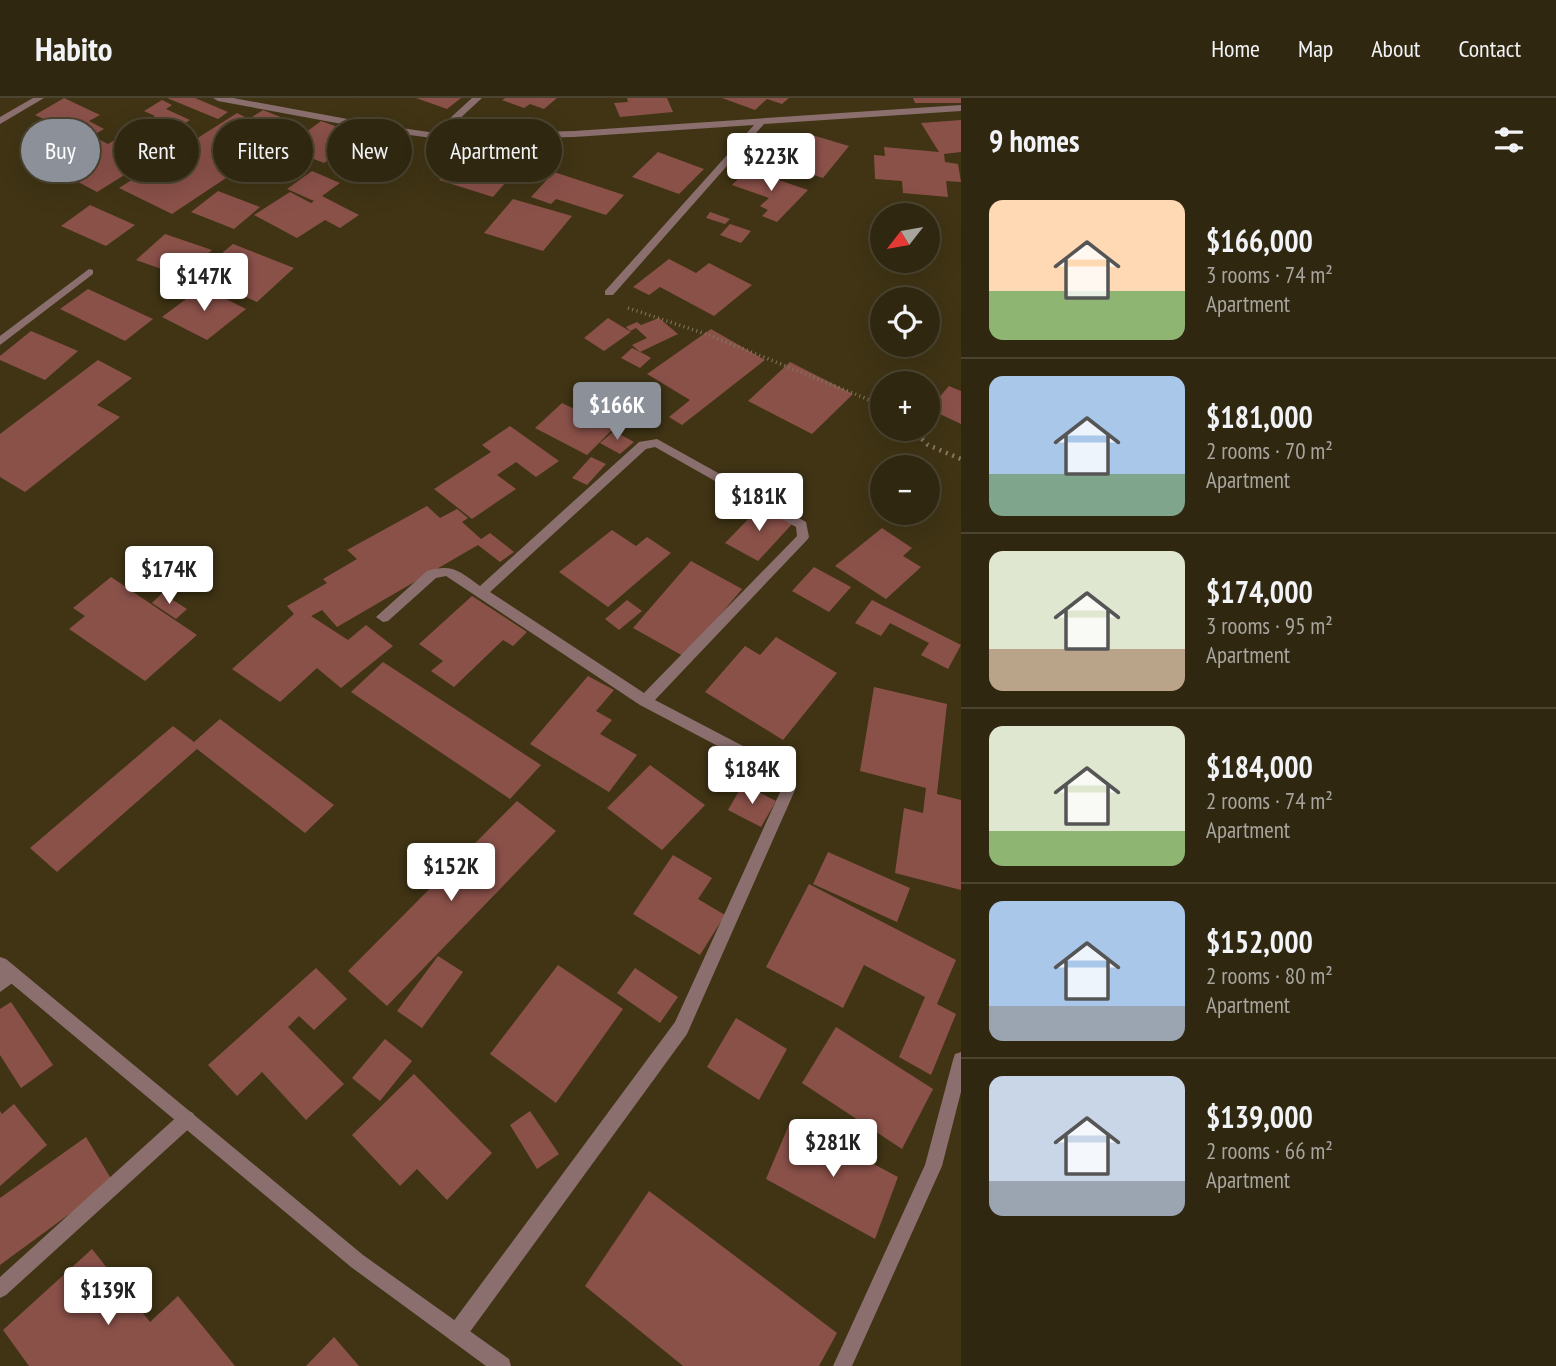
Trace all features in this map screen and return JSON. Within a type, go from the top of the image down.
[{"type":"street","points":[[0,121],[39,98]]},
{"type":"street","points":[[218,98],[380,128],[426,133]]},
{"type":"street","points":[[454,119],[477,98]]},
{"type":"street","points":[[562,134],[763,120],[873,108],[961,108]]},
{"type":"street","points":[[608,293],[763,120]]},
{"type":"street","points":[[0,341],[89,272]]},
{"type":"street","points":[[481,593],[643,445],[657,443],[802,525],[803,537],[645,701]]},
{"type":"street","points":[[383,617],[432,574],[447,571],[645,701],[776,770],[788,790],[681,1028],[457,1333]]},
{"type":"street","points":[[4,974],[187,1119],[357,1261],[502,1366]]},
{"type":"street","points":[[842,1366],[933,1166],[961,1060]]},
{"type":"street","points":[[0,1289],[187,1119]]},
{"type":"path","points":[[608,293],[626,308],[709,335],[870,400]]},
{"type":"path","points":[[924,441],[961,459]]},
{"type":"building","points":[[64,98],[100,115],[93,119],[43,119],[35,115]]},
{"type":"building","points":[[167,98],[195,98],[228,112],[218,119]]},
{"type":"building","points":[[416,98],[461,98],[447,109]]},
{"type":"building","points":[[557,98],[544,109],[530,104],[524,108],[502,100]]},
{"type":"building","points":[[627,98],[667,98],[673,112],[620,117],[614,103],[628,102]]},
{"type":"building","points":[[722,98],[789,98],[782,104],[767,99],[755,110]]},
{"type":"building","points":[[913,98],[961,98],[961,103],[915,103]]},
{"type":"building","points":[[162,100],[172,105],[166,109],[188,119],[150,119],[155,116],[144,111]]},
{"type":"building","points":[[263,110],[286,119],[249,119]]},
{"type":"building","points":[[237,113],[249,119],[228,119]]},
{"type":"building","points":[[961,120],[961,152],[944,154],[945,162],[958,164],[961,182],[946,181],[948,197],[903,193],[902,181],[875,179],[874,155],[885,156],[884,147],[939,152],[921,123]]},
{"type":"building","points":[[321,121],[327,123],[327,161],[324,163],[313,159],[313,127]]},
{"type":"building","points":[[213,128],[213,182],[220,182],[172,214],[119,188],[128,182],[199,182],[199,137]]},
{"type":"building","points":[[775,133],[805,142],[812,135],[849,146],[823,178],[755,156]]},
{"type":"building","points":[[100,140],[108,144],[114,140],[114,181],[97,192],[78,182],[100,182]]},
{"type":"building","points":[[658,152],[704,169],[679,194],[632,177]]},
{"type":"building","points":[[747,169],[808,190],[777,222],[762,216],[768,210],[760,206],[769,198],[732,185]]},
{"type":"building","points":[[313,171],[327,177],[327,182],[340,183],[322,196],[359,215],[340,228],[325,220],[297,238],[254,215],[290,192],[311,203],[314,201],[287,189],[297,182],[313,182]]},
{"type":"building","points":[[562,175],[624,195],[606,215],[556,199],[551,204],[531,197],[545,182],[562,182]]},
{"type":"building","points":[[445,182],[506,182],[493,197]]},
{"type":"building","points":[[218,191],[260,207],[234,229],[191,212]]},
{"type":"building","points":[[513,199],[572,216],[543,251],[484,233]]},
{"type":"building","points":[[90,205],[135,225],[106,246],[61,226]]},
{"type":"building","points":[[710,212],[730,219],[725,224],[706,218]]},
{"type":"building","points":[[730,224],[751,231],[741,243],[720,235]]},
{"type":"building","points":[[165,234],[212,250],[184,277],[136,260]]},
{"type":"building","points":[[233,244],[294,268],[257,302],[215,284],[225,275],[205,267]]},
{"type":"building","points":[[669,259],[696,273],[709,263],[752,285],[714,316],[660,287],[649,295],[633,287]]},
{"type":"building","points":[[202,287],[246,309],[207,340],[162,317]]},
{"type":"building","points":[[88,289],[153,319],[125,341],[60,309]]},
{"type":"building","points":[[608,318],[631,332],[604,351],[584,338]]},
{"type":"building","points":[[659,318],[678,334],[640,352],[632,345],[647,338],[636,328],[630,331],[626,327]]},
{"type":"building","points":[[711,329],[765,360],[682,425],[669,417],[690,400],[647,374]]},
{"type":"building","points":[[31,331],[78,351],[45,380],[0,360],[0,356]]},
{"type":"building","points":[[632,348],[651,358],[640,368],[621,358]]},
{"type":"building","points":[[98,360],[132,378],[97,405],[120,417],[25,492],[0,477],[0,434]]},
{"type":"building","points":[[790,362],[853,394],[812,434],[748,401]]},
{"type":"building","points":[[949,386],[961,391],[961,424],[940,414],[940,396]]},
{"type":"building","points":[[562,403],[614,428],[587,455],[535,428]]},
{"type":"building","points":[[510,426],[559,461],[536,477],[516,462],[497,475],[516,489],[472,519],[434,489],[491,452],[482,445]]},
{"type":"building","points":[[614,431],[634,442],[620,454],[600,443]]},
{"type":"building","points":[[591,457],[606,464],[587,485],[572,478]]},
{"type":"building","points":[[427,506],[440,518],[457,509],[468,518],[462,522],[481,539],[490,533],[514,552],[500,562],[478,545],[337,627],[322,610],[311,616],[348,640],[366,625],[393,646],[341,688],[317,668],[280,702],[232,669],[294,614],[287,606],[327,583],[323,579],[357,559],[347,550]]},
{"type":"building","points":[[761,506],[793,523],[758,561],[725,543]]},
{"type":"building","points":[[882,528],[912,548],[903,556],[921,567],[886,599],[835,566]]},
{"type":"building","points":[[612,530],[636,546],[647,537],[671,553],[608,607],[559,572]]},
{"type":"building","points":[[691,561],[742,589],[685,657],[633,628]]},
{"type":"building","points":[[814,567],[851,587],[829,612],[792,591]]},
{"type":"building","points":[[111,577],[197,635],[145,681],[69,629],[85,616],[73,608]]},
{"type":"building","points":[[162,593],[187,609],[176,619],[152,603]]},
{"type":"building","points":[[472,596],[527,632],[513,646],[503,640],[454,687],[431,671],[443,661],[419,644]]},
{"type":"building","points":[[627,600],[642,611],[619,630],[605,619]]},
{"type":"building","points":[[872,600],[961,645],[948,669],[921,655],[929,643],[890,623],[881,636],[855,623]]},
{"type":"building","points":[[776,637],[837,673],[783,740],[705,692],[745,646],[760,655]]},
{"type":"building","points":[[383,662],[541,765],[510,799],[351,692]]},
{"type":"building","points":[[588,676],[614,690],[596,711],[612,720],[600,734],[637,755],[609,792],[530,744]]},
{"type":"building","points":[[874,687],[947,704],[937,794],[961,800],[961,890],[895,873],[904,808],[923,813],[926,788],[860,771]]},
{"type":"building","points":[[220,719],[334,805],[305,833],[197,749],[57,872],[30,848],[173,726],[194,742]]},
{"type":"building","points":[[738,759],[754,769],[738,787],[723,776]]},
{"type":"building","points":[[650,765],[705,805],[662,850],[607,808]]},
{"type":"building","points":[[743,784],[776,801],[761,827],[728,810]]},
{"type":"building","points":[[517,801],[556,831],[387,1006],[348,971]]},
{"type":"building","points":[[828,852],[910,888],[897,922],[813,884]]},
{"type":"building","points":[[673,855],[712,878],[698,899],[725,915],[700,955],[633,914]]},
{"type":"building","points":[[809,884],[956,960],[937,1004],[956,1014],[931,1075],[899,1057],[925,997],[864,965],[843,1008],[766,967]]},
{"type":"building","points":[[438,956],[463,972],[422,1028],[397,1011]]},
{"type":"building","points":[[558,965],[623,1009],[556,1103],[490,1054]]},
{"type":"building","points":[[316,968],[347,999],[314,1030],[299,1016],[288,1027],[344,1084],[306,1120],[262,1072],[237,1096],[208,1065]]},
{"type":"building","points":[[635,968],[678,997],[660,1023],[617,993]]},
{"type":"building","points":[[11,1002],[53,1065],[21,1088],[0,1055],[0,1009]]},
{"type":"building","points":[[736,1018],[787,1049],[759,1100],[707,1067]]},
{"type":"building","points":[[836,1027],[933,1089],[902,1149],[802,1083]]},
{"type":"building","points":[[385,1039],[412,1061],[380,1101],[352,1078]]},
{"type":"building","points":[[414,1074],[492,1153],[447,1200],[417,1169],[400,1186],[352,1135]]},
{"type":"building","points":[[14,1104],[47,1145],[0,1186],[0,1111],[2,1114]]},
{"type":"building","points":[[530,1111],[559,1154],[537,1169],[510,1125]]},
{"type":"building","points":[[791,1120],[898,1177],[875,1239],[766,1179]]},
{"type":"building","points":[[86,1137],[113,1182],[0,1265],[0,1198]]},
{"type":"building","points":[[649,1191],[837,1333],[819,1366],[683,1366],[585,1286]]},
{"type":"building","points":[[92,1249],[150,1322],[178,1296],[235,1366],[29,1366],[3,1330]]},
{"type":"building","points":[[334,1337],[359,1366],[306,1366]]}]
